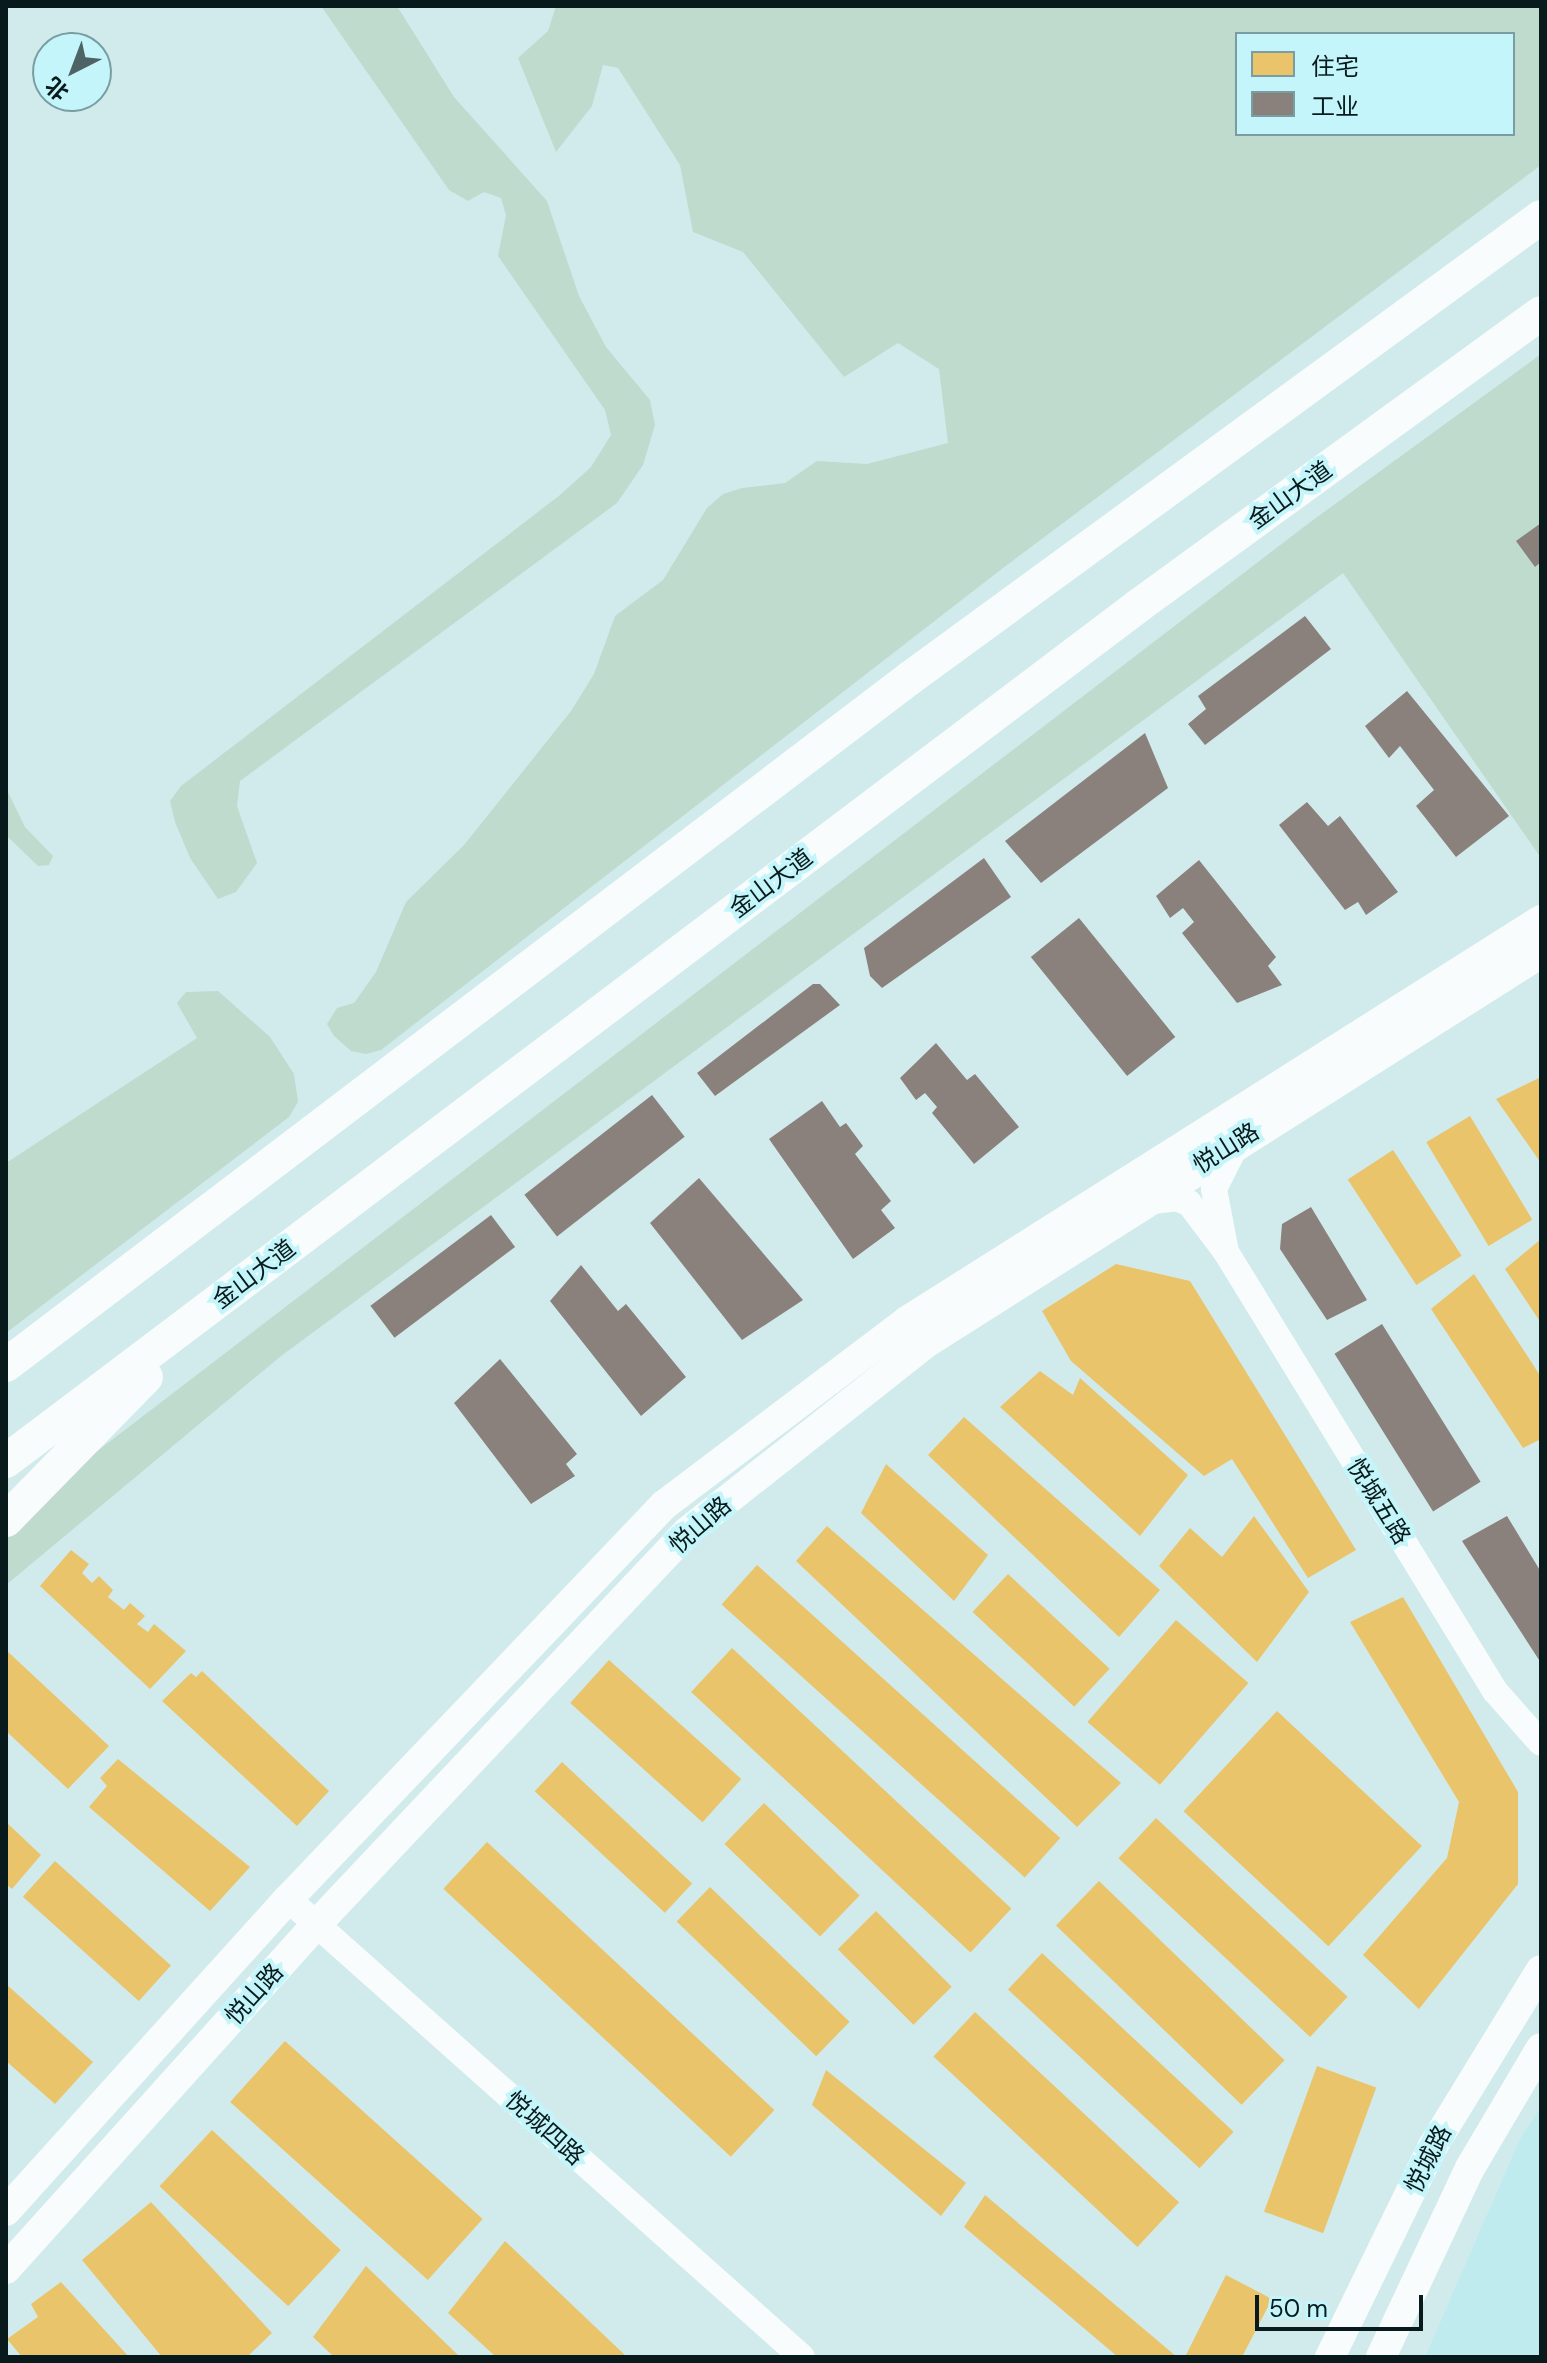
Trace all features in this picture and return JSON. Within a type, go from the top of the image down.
[{"type":"highway","points":[[6,1365],[910,678],[1541,217]]},
{"type":"highway","name":"金山大道","points":[[6,1461],[1138,606],[1541,313]]},
{"type":"highway","points":[[6,1520],[223,1298]]},
{"type":"main road","name":"悦山路","points":[[6,2211],[288,1899],[664,1505],[907,1321],[1541,920]]},
{"type":"main road","name":"悦山路","points":[[6,2269],[316,1925],[688,1531],[926,1343],[1138,1204],[1541,953]]},
{"type":"main road","name":"悦城路","points":[[1330,2357],[1433,2146],[1541,1970]]},
{"type":"main road","name":"悦城路","points":[[1381,2357],[1470,2168],[1541,2048]]},
{"type":"street","points":[[1226,1252],[1214,1189],[1239,1140]]},
{"type":"street","name":"悦城五路","points":[[1138,1204],[1162,1198],[1189,1203],[1226,1252],[1495,1691],[1541,1743]]},
{"type":"street","name":"悦城四路","points":[[288,1899],[802,2357]]},
{"type":"shaded area","points":[[1541,2107],[1541,2357],[1425,2357],[1520,2139]]},
{"type":"green space","points":[[321,6],[397,6],[454,97],[547,201],[579,296],[606,347],[650,400],[655,425],[643,465],[617,503],[240,781],[237,806],[257,863],[236,892],[218,899],[190,858],[175,822],[170,801],[181,786],[560,495],[591,467],[611,435],[605,410],[498,256],[506,215],[501,198],[484,192],[468,201],[449,190]]},
{"type":"green space","points":[[556,6],[1541,6],[1541,165],[1003,568],[381,1050],[366,1054],[351,1051],[334,1036],[327,1024],[337,1008],[354,1003],[376,972],[406,902],[464,845],[571,711],[594,674],[615,616],[663,580],[707,508],[723,494],[742,488],[785,483],[817,461],[867,464],[948,443],[939,369],[898,343],[844,377],[743,252],[693,232],[680,165],[618,68],[603,65],[592,106],[556,152],[518,58],[548,31]]},
{"type":"green space","points":[[1541,354],[1541,858],[1343,573],[281,1356],[6,1585],[6,1521],[1309,523]]},
{"type":"green space","points":[[6,788],[25,827],[53,856],[49,865],[38,866],[6,835]]},
{"type":"green space","points":[[218,991],[270,1037],[294,1074],[298,1102],[289,1117],[6,1333],[6,1163],[197,1038],[177,1003],[186,992]]},
{"type":"building: 住宅","points":[[1541,1077],[1541,1163],[1496,1099]]},
{"type":"building: 住宅","points":[[1470,1116],[1532,1220],[1489,1246],[1426,1142]]},
{"type":"building: 住宅","points":[[1393,1150],[1462,1256],[1416,1285],[1348,1179]]},
{"type":"building: 住宅","points":[[1541,1239],[1541,1323],[1505,1269]]},
{"type":"building: 住宅","points":[[1116,1264],[1190,1281],[1356,1550],[1308,1578],[1232,1459],[1204,1476],[1071,1361],[1042,1311]]},
{"type":"building: 住宅","points":[[1474,1274],[1541,1377],[1541,1439],[1523,1448],[1431,1309]]},
{"type":"building: 住宅","points":[[1040,1371],[1073,1395],[1080,1378],[1188,1475],[1140,1536],[1000,1407]]},
{"type":"building: 住宅","points":[[964,1417],[1160,1590],[1119,1637],[928,1455]]},
{"type":"building: 住宅","points":[[886,1464],[988,1555],[954,1601],[861,1513]]},
{"type":"building: 住宅","points":[[1254,1516],[1309,1592],[1257,1662],[1159,1566],[1190,1528],[1222,1557]]},
{"type":"building: 住宅","points":[[827,1526],[1121,1783],[1077,1827],[796,1561]]},
{"type":"building: 住宅","points":[[71,1550],[89,1564],[82,1573],[92,1583],[99,1576],[113,1590],[108,1597],[124,1610],[130,1603],[145,1616],[137,1624],[148,1632],[154,1624],[186,1651],[150,1689],[40,1586]]},
{"type":"building: 住宅","points":[[757,1565],[1060,1838],[1025,1877],[722,1604]]},
{"type":"building: 住宅","points":[[1008,1574],[1110,1669],[1074,1707],[973,1612]]},
{"type":"building: 住宅","points":[[1403,1597],[1518,1792],[1518,1884],[1419,2009],[1363,1955],[1447,1858],[1459,1802],[1350,1622]]},
{"type":"building: 住宅","points":[[1176,1620],[1248,1683],[1160,1785],[1087,1722]]},
{"type":"building: 住宅","points":[[732,1648],[1011,1909],[970,1952],[691,1692]]},
{"type":"building: 住宅","points":[[6,1650],[109,1746],[68,1789],[6,1731]]},
{"type":"building: 住宅","points":[[609,1660],[741,1779],[702,1822],[570,1703]]},
{"type":"building: 住宅","points":[[202,1671],[329,1791],[297,1826],[162,1701],[191,1673],[196,1677]]},
{"type":"building: 住宅","points":[[1277,1711],[1422,1846],[1328,1946],[1184,1811]]},
{"type":"building: 住宅","points":[[118,1759],[250,1867],[210,1911],[89,1807],[107,1786],[100,1778]]},
{"type":"building: 住宅","points":[[562,1762],[692,1883],[665,1913],[535,1791]]},
{"type":"building: 住宅","points":[[764,1803],[860,1895],[820,1936],[724,1844]]},
{"type":"building: 住宅","points":[[1156,1818],[1348,1997],[1310,2037],[1118,1858]]},
{"type":"building: 住宅","points":[[6,1822],[41,1855],[12,1889],[6,1884]]},
{"type":"building: 住宅","points":[[487,1842],[774,2110],[731,2157],[443,1889]]},
{"type":"building: 住宅","points":[[55,1861],[171,1965],[139,2001],[23,1897]]},
{"type":"building: 住宅","points":[[1099,1881],[1285,2060],[1242,2105],[1056,1926]]},
{"type":"building: 住宅","points":[[710,1887],[850,2022],[816,2056],[677,1922]]},
{"type":"building: 住宅","points":[[876,1911],[952,1987],[913,2025],[838,1949]]},
{"type":"building: 住宅","points":[[1042,1953],[1234,2132],[1200,2168],[1008,1990]]},
{"type":"building: 住宅","points":[[6,1984],[93,2062],[55,2104],[6,2061]]},
{"type":"building: 住宅","points":[[975,2012],[1179,2202],[1137,2247],[933,2057]]},
{"type":"building: 住宅","points":[[285,2041],[483,2219],[428,2280],[230,2102]]},
{"type":"building: 住宅","points":[[1317,2066],[1376,2088],[1323,2233],[1264,2212]]},
{"type":"building: 住宅","points":[[826,2070],[966,2183],[941,2216],[812,2105]]},
{"type":"building: 住宅","points":[[212,2130],[341,2250],[288,2306],[159,2186]]},
{"type":"building: 住宅","points":[[985,2195],[1177,2357],[1118,2357],[964,2227]]},
{"type":"building: 住宅","points":[[151,2202],[272,2333],[247,2357],[162,2357],[82,2260]]},
{"type":"building: 住宅","points":[[505,2241],[627,2357],[496,2357],[448,2313]]},
{"type":"building: 住宅","points":[[366,2266],[460,2357],[334,2357],[313,2337]]},
{"type":"building: 住宅","points":[[1226,2275],[1272,2299],[1242,2357],[1185,2357]]},
{"type":"building: 住宅","points":[[61,2282],[129,2357],[22,2357],[7,2339],[38,2317],[31,2304]]},
{"type":"building: 工业","points":[[1541,523],[1541,562],[1535,567],[1516,541]]},
{"type":"building: 工业","points":[[1305,616],[1331,649],[1205,745],[1188,724],[1206,709],[1198,696]]},
{"type":"building: 工业","points":[[1407,691],[1509,816],[1456,857],[1416,806],[1434,790],[1400,746],[1389,758],[1365,726]]},
{"type":"building: 工业","points":[[1145,733],[1168,788],[1041,883],[1005,841]]},
{"type":"building: 工业","points":[[1307,802],[1328,826],[1340,816],[1398,892],[1366,915],[1358,902],[1345,910],[1279,825]]},
{"type":"building: 工业","points":[[984,858],[1011,897],[882,988],[870,976],[864,948]]},
{"type":"building: 工业","points":[[1199,860],[1276,957],[1268,966],[1282,985],[1237,1003],[1182,933],[1194,922],[1183,908],[1170,918],[1156,896]]},
{"type":"building: 工业","points":[[1079,918],[1175,1037],[1127,1076],[1031,957]]},
{"type":"building: 工业","points":[[813,984],[820,984],[840,1005],[715,1096],[697,1073]]},
{"type":"building: 工业","points":[[936,1043],[967,1080],[975,1074],[1019,1127],[974,1164],[932,1113],[937,1107],[925,1093],[916,1100],[900,1078]]},
{"type":"building: 工业","points":[[652,1095],[685,1137],[557,1237],[524,1195]]},
{"type":"building: 工业","points":[[822,1101],[840,1127],[846,1123],[863,1146],[855,1154],[891,1201],[881,1210],[895,1228],[853,1259],[769,1139]]},
{"type":"building: 工业","points":[[699,1178],[803,1300],[742,1340],[650,1223]]},
{"type":"building: 工业","points":[[1311,1207],[1367,1300],[1327,1320],[1280,1249],[1282,1224]]},
{"type":"building: 工业","points":[[491,1215],[515,1247],[394,1338],[370,1306]]},
{"type":"building: 工业","points":[[581,1265],[618,1311],[626,1304],[686,1377],[641,1416],[550,1301]]},
{"type":"building: 工业","points":[[1382,1324],[1481,1482],[1433,1511],[1335,1354]]},
{"type":"building: 工业","points":[[500,1359],[577,1454],[566,1464],[575,1476],[531,1504],[454,1403]]},
{"type":"building: 工业","points":[[1507,1516],[1541,1572],[1541,1663],[1462,1541]]}]
